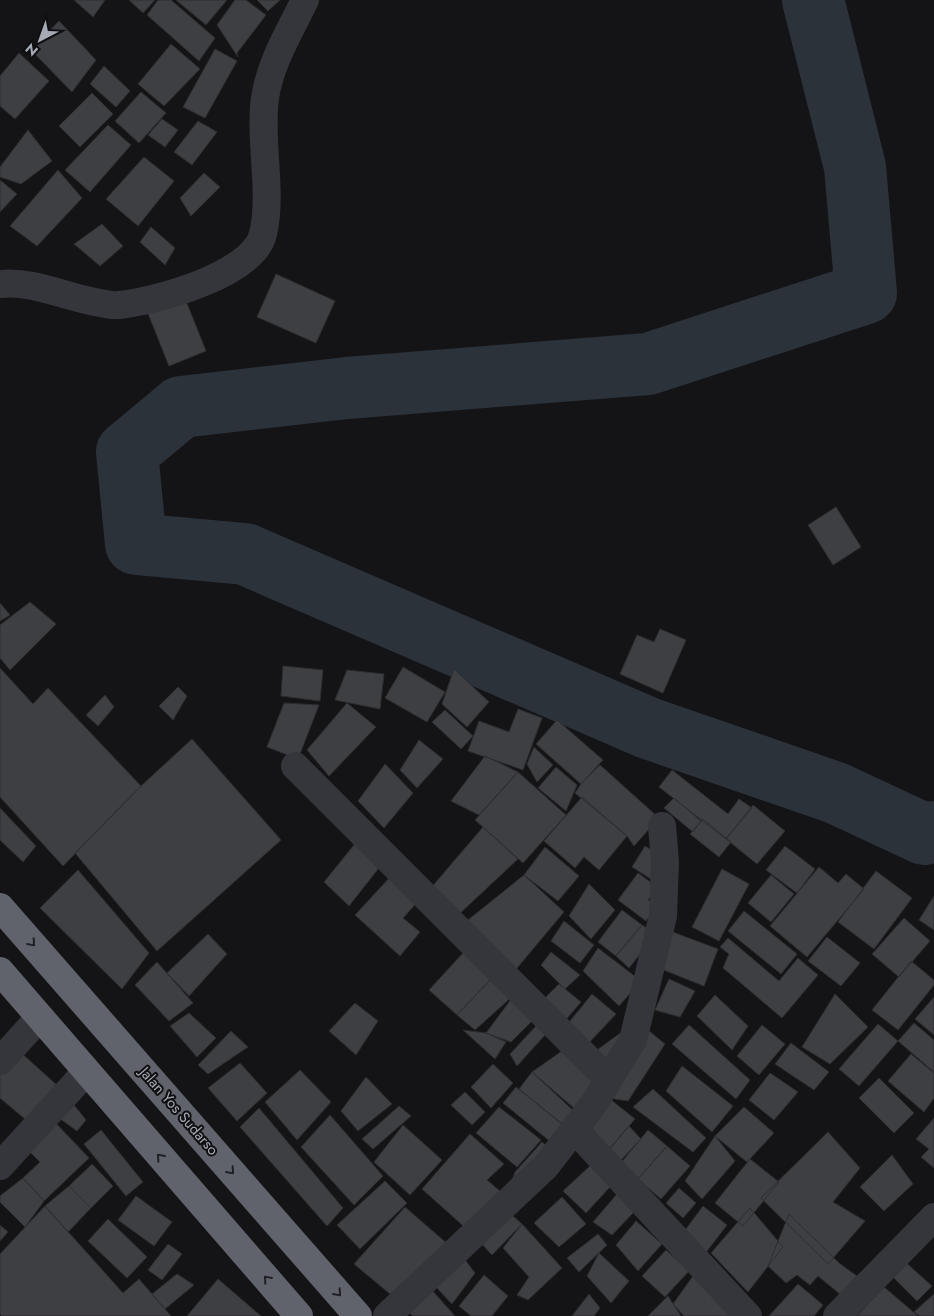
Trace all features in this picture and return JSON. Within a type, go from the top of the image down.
[{"type":"highway","name":"Jalan Yos Sudarso","points":[[0,907],[358,1316]]},
{"type":"highway","points":[[0,971],[299,1316]]},
{"type":"street","points":[[0,284],[8,283],[43,289],[75,299],[117,305],[202,284],[231,269],[250,254],[262,236],[265,219],[262,127],[265,96],[273,65],[305,0]]},
{"type":"street","points":[[295,766],[608,1079]]},
{"type":"street","points":[[387,1316],[546,1166],[575,1130],[633,1040],[663,916],[665,862],[662,826]]},
{"type":"street","points":[[0,1061],[40,1018]]},
{"type":"street","points":[[0,1166],[86,1072]]},
{"type":"street","points":[[575,1130],[748,1316]]},
{"type":"street","points":[[837,1316],[934,1216]]},
{"type":"building","points":[[74,0],[105,0],[93,17]]},
{"type":"building","points":[[129,0],[155,0],[143,13]]},
{"type":"building","points":[[158,0],[171,0],[215,38],[199,61],[147,15]]},
{"type":"building","points":[[176,0],[227,0],[206,25]]},
{"type":"building","points":[[235,0],[246,0],[266,15],[237,53],[238,57],[217,25]]},
{"type":"building","points":[[257,0],[280,0],[268,11]]},
{"type":"building","points":[[59,21],[96,60],[72,92],[31,50]]},
{"type":"building","points":[[171,44],[200,69],[164,106],[138,84]]},
{"type":"building","points":[[215,49],[237,61],[205,118],[183,107]]},
{"type":"building","points":[[19,53],[49,81],[15,119],[0,106],[0,76]]},
{"type":"building","points":[[104,66],[130,91],[116,107],[90,84]]},
{"type":"building","points":[[141,92],[166,113],[139,143],[115,121]]},
{"type":"building","points":[[92,93],[113,114],[80,147],[59,126]]},
{"type":"building","points":[[162,119],[178,130],[165,147],[148,135]]},
{"type":"building","points":[[198,121],[217,132],[192,165],[174,152]]},
{"type":"building","points":[[108,125],[131,145],[90,192],[65,170]]},
{"type":"building","points":[[28,130],[52,161],[21,184],[0,177],[0,167]]},
{"type":"building","points":[[144,157],[174,181],[138,226],[106,199]]},
{"type":"building","points":[[58,170],[82,198],[37,246],[10,226]]},
{"type":"building","points":[[204,173],[220,187],[191,216],[180,198]]},
{"type":"building","points":[[0,180],[17,194],[0,212]]},
{"type":"building","points":[[102,224],[123,246],[100,266],[74,244]]},
{"type":"building","points":[[151,227],[175,248],[165,265],[140,242]]},
{"type":"building","points":[[276,274],[335,301],[316,343],[257,317]]},
{"type":"building","points":[[184,296],[206,351],[169,366],[147,311]]},
{"type":"building","points":[[836,507],[861,547],[833,565],[808,525]]},
{"type":"building","points":[[30,602],[56,624],[10,670],[0,658],[0,625]]},
{"type":"building","points":[[0,603],[10,615],[0,621]]},
{"type":"building","points":[[660,629],[686,640],[663,693],[620,674],[637,635],[654,642]]},
{"type":"building","points":[[283,666],[323,670],[320,701],[281,696]]},
{"type":"building","points":[[403,667],[445,692],[427,722],[385,698]]},
{"type":"building","points":[[0,668],[33,704],[48,688],[141,786],[63,866],[0,797]]},
{"type":"building","points":[[454,669],[489,702],[467,727],[442,704]]},
{"type":"building","points":[[347,670],[384,674],[380,709],[335,700]]},
{"type":"building","points":[[178,687],[187,696],[173,720],[159,706]]},
{"type":"building","points":[[105,695],[114,707],[98,726],[86,715]]},
{"type":"building","points":[[284,703],[319,705],[298,759],[267,747]]},
{"type":"building","points":[[347,703],[376,727],[329,776],[307,750]]},
{"type":"building","points":[[518,709],[542,718],[523,770],[468,751],[479,721],[509,732]]},
{"type":"building","points":[[445,710],[473,736],[461,749],[432,722]]},
{"type":"building","points":[[557,720],[603,760],[581,784],[536,744]]},
{"type":"building","points":[[192,739],[281,840],[157,951],[75,853],[141,786]]},
{"type":"building","points":[[419,740],[443,759],[417,788],[400,770]]},
{"type":"building","points":[[534,747],[553,765],[537,782],[527,764]]},
{"type":"building","points":[[485,756],[518,772],[479,815],[451,801]]},
{"type":"building","points":[[385,764],[413,793],[384,828],[358,801]]},
{"type":"building","points":[[600,765],[659,818],[634,846],[627,836],[575,793],[581,784]]},
{"type":"building","points":[[556,767],[577,785],[566,811],[538,788]]},
{"type":"building","points":[[672,770],[728,814],[739,799],[752,808],[726,839],[659,787]]},
{"type":"building","points":[[518,772],[566,815],[523,863],[475,820]]},
{"type":"building","points":[[582,797],[627,836],[599,870],[584,857],[575,868],[544,841]]},
{"type":"building","points":[[674,798],[701,821],[693,832],[664,808]]},
{"type":"building","points":[[753,805],[785,831],[757,864],[726,839]]},
{"type":"building","points":[[0,808],[36,846],[23,862],[0,840]]},
{"type":"building","points":[[703,819],[731,842],[719,857],[690,834]]},
{"type":"building","points":[[483,827],[518,859],[456,917],[425,895]]},
{"type":"building","points":[[358,840],[382,864],[349,906],[324,882]]},
{"type":"building","points":[[645,846],[664,858],[651,879],[632,867]]},
{"type":"building","points":[[785,846],[815,869],[797,893],[766,870]]},
{"type":"building","points":[[545,847],[579,876],[558,901],[524,875]]},
{"type":"building","points":[[819,867],[838,883],[846,874],[864,889],[807,957],[770,926]]},
{"type":"building","points":[[722,869],[749,884],[719,941],[692,927]]},
{"type":"building","points":[[78,870],[149,953],[122,989],[40,908]]},
{"type":"building","points":[[876,871],[912,898],[874,949],[838,922]]},
{"type":"building","points":[[638,873],[657,887],[648,900],[657,906],[646,921],[618,900]]},
{"type":"building","points":[[392,875],[420,899],[403,918],[420,932],[400,956],[355,915]]},
{"type":"building","points":[[524,875],[564,912],[512,974],[463,924]]},
{"type":"building","points":[[771,875],[794,894],[771,922],[748,903]]},
{"type":"building","points":[[589,884],[615,910],[591,939],[569,916]]},
{"type":"building","points":[[934,896],[934,930],[919,920]]},
{"type":"building","points":[[622,910],[642,925],[616,956],[598,942]]},
{"type":"building","points":[[744,911],[797,954],[781,974],[728,931]]},
{"type":"building","points":[[904,918],[930,941],[899,977],[872,954]]},
{"type":"building","points":[[564,921],[594,945],[580,963],[551,941]]},
{"type":"building","points":[[642,925],[656,934],[629,968],[616,956]]},
{"type":"building","points":[[670,931],[718,949],[704,986],[656,967]]},
{"type":"building","points":[[208,934],[227,954],[189,996],[167,973]]},
{"type":"building","points":[[827,937],[860,963],[841,986],[808,961]]},
{"type":"building","points":[[728,938],[779,981],[798,958],[818,975],[782,1018],[723,968],[729,954],[720,947]]},
{"type":"building","points":[[598,948],[641,981],[619,1006],[583,971]]},
{"type":"building","points":[[551,952],[580,975],[565,989],[541,965]]},
{"type":"building","points":[[463,953],[494,976],[457,1015],[429,990]]},
{"type":"building","points":[[911,961],[934,980],[934,985],[898,1030],[872,1010]]},
{"type":"building","points":[[157,962],[193,1003],[169,1021],[135,985]]},
{"type":"building","points":[[494,976],[515,994],[475,1030],[457,1015]]},
{"type":"building","points":[[669,979],[695,991],[680,1017],[655,1010]]},
{"type":"building","points":[[559,984],[581,1002],[563,1023],[541,1002]]},
{"type":"building","points":[[515,994],[538,1015],[511,1042],[486,1033]]},
{"type":"building","points":[[592,994],[616,1014],[586,1046],[566,1026]]},
{"type":"building","points":[[835,994],[868,1027],[830,1064],[802,1047]]},
{"type":"building","points":[[715,995],[748,1026],[732,1050],[697,1016]]},
{"type":"building","points":[[934,997],[934,1035],[915,1019]]},
{"type":"building","points":[[355,1003],[378,1021],[356,1055],[329,1031]]},
{"type":"building","points":[[189,1013],[216,1038],[197,1057],[170,1026]]},
{"type":"building","points":[[914,1023],[934,1040],[934,1072],[898,1041]]},
{"type":"building","points":[[878,1024],[898,1041],[859,1086],[839,1069]]},
{"type":"building","points":[[689,1025],[750,1080],[736,1099],[672,1044]]},
{"type":"building","points":[[762,1025],[785,1044],[759,1075],[737,1056]]},
{"type":"building","points":[[536,1026],[545,1035],[517,1066],[510,1054]]},
{"type":"building","points":[[643,1026],[665,1044],[628,1101],[609,1098]]},
{"type":"building","points":[[463,1030],[486,1033],[506,1042],[495,1059]]},
{"type":"building","points":[[231,1031],[248,1047],[208,1074],[198,1065]]},
{"type":"building","points":[[623,1031],[611,1069],[597,1050]]},
{"type":"building","points":[[791,1043],[829,1072],[814,1090],[775,1064]]},
{"type":"building","points":[[19,1051],[59,1087],[25,1119],[0,1098],[0,1068]]},
{"type":"building","points":[[562,1051],[600,1083],[575,1109],[532,1072]]},
{"type":"building","points":[[911,1054],[934,1073],[934,1098],[924,1112],[888,1081]]},
{"type":"building","points":[[240,1063],[267,1093],[237,1121],[208,1088]]},
{"type":"building","points":[[493,1064],[513,1083],[491,1108],[471,1087]]},
{"type":"building","points":[[682,1066],[733,1106],[712,1132],[666,1091]]},
{"type":"building","points":[[300,1070],[331,1102],[297,1140],[265,1102]]},
{"type":"building","points":[[532,1072],[579,1116],[569,1130],[519,1089]]},
{"type":"building","points":[[770,1073],[798,1092],[774,1120],[749,1100]]},
{"type":"building","points":[[366,1077],[392,1104],[358,1131],[341,1111]]},
{"type":"building","points":[[879,1078],[914,1113],[894,1133],[859,1098]]},
{"type":"building","points":[[516,1087],[565,1126],[552,1143],[503,1103]]},
{"type":"building","points":[[653,1089],[706,1138],[693,1152],[633,1107]]},
{"type":"building","points":[[465,1092],[485,1112],[472,1125],[451,1105]]},
{"type":"building","points":[[605,1095],[635,1119],[609,1149],[583,1126]]},
{"type":"building","points":[[74,1105],[86,1120],[77,1131],[59,1118]]},
{"type":"building","points":[[399,1106],[411,1116],[373,1149],[362,1139]]},
{"type":"building","points":[[499,1107],[541,1140],[517,1167],[476,1133]]},
{"type":"building","points":[[744,1107],[774,1133],[747,1162],[715,1136]]},
{"type":"building","points":[[259,1108],[343,1208],[327,1226],[240,1127]]},
{"type":"building","points":[[330,1115],[383,1176],[354,1205],[301,1147]]},
{"type":"building","points":[[50,1117],[89,1158],[44,1201],[23,1178],[40,1162],[22,1144]]},
{"type":"building","points":[[934,1118],[934,1168],[921,1157],[929,1149],[916,1139]]},
{"type":"building","points":[[403,1125],[442,1160],[410,1195],[374,1162]]},
{"type":"building","points":[[629,1126],[641,1139],[620,1161],[608,1151]]},
{"type":"building","points":[[101,1130],[143,1182],[126,1196],[84,1144]]},
{"type":"building","points":[[648,1130],[667,1146],[638,1179],[620,1164]]},
{"type":"building","points":[[828,1132],[860,1168],[833,1202],[865,1221],[828,1264],[761,1198]]},
{"type":"building","points":[[470,1134],[504,1164],[487,1180],[507,1197],[469,1231],[422,1189]]},
{"type":"building","points":[[715,1136],[735,1161],[702,1199],[685,1181]]},
{"type":"building","points":[[542,1142],[551,1150],[512,1181],[515,1172]]},
{"type":"building","points":[[667,1146],[690,1166],[661,1199],[638,1179]]},
{"type":"building","points":[[892,1155],[913,1184],[884,1211],[860,1187]]},
{"type":"building","points":[[750,1159],[779,1182],[743,1226],[715,1203]]},
{"type":"building","points":[[92,1164],[113,1186],[91,1208],[69,1186]]},
{"type":"building","points":[[591,1165],[610,1187],[586,1213],[563,1191]]},
{"type":"building","points":[[23,1178],[44,1201],[25,1227],[0,1202],[0,1196]]},
{"type":"building","points":[[385,1181],[407,1203],[360,1249],[337,1225]]},
{"type":"building","points":[[69,1186],[91,1208],[68,1232],[45,1206]]},
{"type":"building","points":[[679,1188],[696,1203],[683,1218],[666,1203]]},
{"type":"building","points":[[617,1194],[634,1212],[612,1235],[593,1222]]},
{"type":"building","points":[[136,1196],[172,1222],[154,1246],[118,1220]]},
{"type":"building","points":[[562,1197],[586,1224],[559,1247],[534,1223]]},
{"type":"building","points":[[45,1206],[123,1293],[139,1279],[171,1316],[2,1316],[0,1314],[0,1254]]},
{"type":"building","points":[[703,1206],[727,1225],[704,1255],[680,1237]]},
{"type":"building","points":[[405,1207],[450,1246],[396,1299],[354,1264]]},
{"type":"building","points":[[503,1207],[522,1224],[492,1255],[478,1240]]},
{"type":"building","points":[[750,1208],[783,1247],[748,1292],[711,1253]]},
{"type":"building","points":[[789,1214],[839,1263],[857,1276],[841,1295],[818,1276],[810,1285],[797,1275],[786,1283],[768,1266]]},
{"type":"building","points":[[108,1219],[147,1257],[127,1278],[88,1241]]},
{"type":"building","points":[[636,1221],[662,1244],[638,1271],[616,1245]]},
{"type":"building","points":[[522,1224],[562,1268],[528,1300],[517,1295],[529,1277],[503,1248]]},
{"type":"building","points":[[0,1225],[8,1232],[0,1241]]},
{"type":"building","points":[[598,1234],[607,1245],[579,1272],[567,1258]]},
{"type":"building","points":[[168,1244],[182,1254],[162,1280],[148,1270]]},
{"type":"building","points":[[666,1250],[689,1271],[665,1297],[642,1276]]},
{"type":"building","points":[[599,1253],[629,1281],[611,1303],[587,1276]]},
{"type":"building","points":[[463,1257],[475,1273],[452,1304],[435,1286]]},
{"type":"building","points":[[903,1260],[932,1286],[917,1301],[891,1275]]},
{"type":"building","points":[[177,1274],[194,1285],[165,1309],[152,1294]]},
{"type":"building","points":[[484,1275],[508,1296],[492,1316],[471,1316],[459,1306]]},
{"type":"building","points":[[693,1276],[730,1316],[684,1316],[673,1304]]},
{"type":"building","points":[[218,1279],[261,1316],[187,1316]]},
{"type":"building","points":[[798,1284],[823,1305],[814,1316],[769,1316]]},
{"type":"building","points":[[884,1287],[918,1316],[857,1316]]},
{"type":"building","points":[[431,1289],[455,1316],[413,1316],[408,1312]]},
{"type":"building","points":[[589,1294],[600,1308],[594,1316],[572,1316]]},
{"type":"building","points":[[934,1294],[934,1316],[920,1316],[914,1312]]},
{"type":"building","points":[[668,1296],[681,1316],[648,1316]]},
{"type":"waterway","points":[[813,0],[855,167],[866,293],[648,364],[347,388],[181,407],[127,452],[136,544],[245,554],[648,728],[836,793],[924,834],[934,832]]}]
